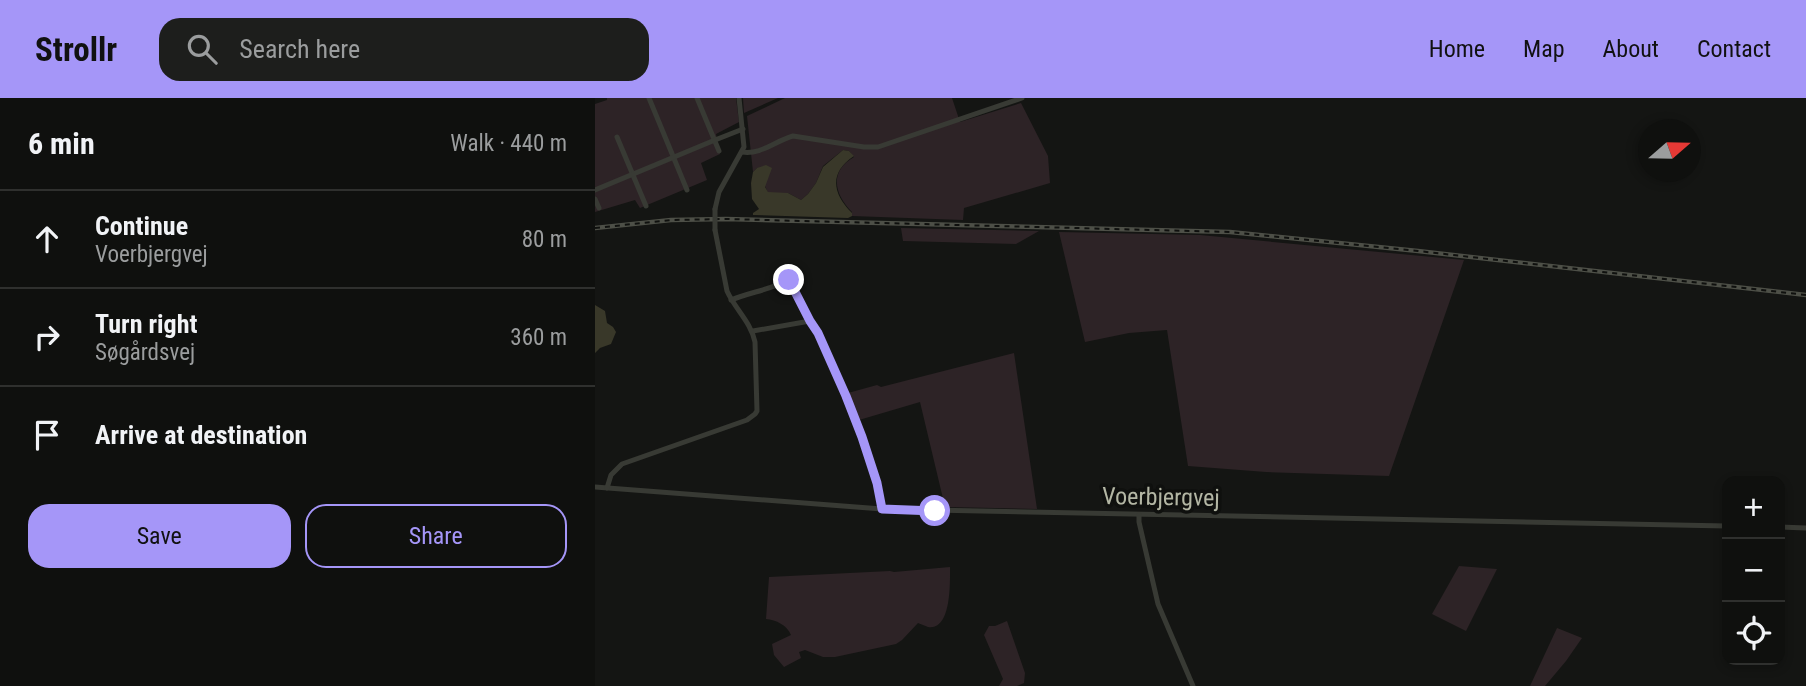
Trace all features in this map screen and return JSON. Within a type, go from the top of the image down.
[{"type":"street","points":[[649,98],[687,190]]},
{"type":"street","points":[[697,98],[719,151]]},
{"type":"street","points":[[607,488],[613,472],[622,464],[747,420],[755,414],[758,394],[753,331],[727,291],[715,230],[715,209],[719,192],[742,152],[744,142],[739,98]]},
{"type":"street","points":[[742,152],[757,152],[793,136],[878,147],[1023,98]]},
{"type":"street","points":[[595,190],[743,129]]},
{"type":"street","points":[[617,137],[646,206]]},
{"type":"street","points":[[595,199],[599,208]]},
{"type":"street","points":[[731,300],[771,289],[789,280],[818,333],[862,437],[877,483],[882,509]]},
{"type":"street","points":[[753,331],[810,321]]},
{"type":"street","name":"Voerbjergvej","points":[[595,487],[882,509],[1722,526]]},
{"type":"street","points":[[1139,515],[1158,604],[1193,686]]},
{"type":"street","points":[[1785,527],[1806,528]]},
{"type":"shaded area","points":[[607,98],[736,98],[739,122],[716,134],[720,154],[701,163],[707,180],[640,208],[635,200],[595,212],[595,104]]},
{"type":"shaded area","points":[[743,98],[778,98],[744,113]]},
{"type":"shaded area","points":[[785,98],[952,98],[960,122],[1021,103],[1048,156],[1050,183],[964,208],[963,220],[852,216],[841,198],[837,183],[841,169],[854,157],[849,151],[843,150],[823,166],[816,183],[801,200],[788,193],[768,193],[757,168],[753,172],[747,116]]},
{"type":"shaded area","points":[[843,150],[854,156],[841,169],[836,183],[840,197],[852,216],[753,215],[759,209],[752,199],[751,183],[753,172],[757,168],[766,165],[772,168],[765,187],[768,192],[788,193],[801,200],[816,183],[823,167]]},
{"type":"shaded area","points":[[901,228],[1039,231],[1016,244],[903,241]]},
{"type":"shaded area","points":[[1059,232],[1200,235],[1464,260],[1389,476],[1266,472],[1188,466],[1167,330],[1129,333],[1085,342]]},
{"type":"shaded area","points":[[595,305],[605,311],[607,323],[616,332],[611,344],[595,353]]},
{"type":"shaded area","points":[[1014,353],[1037,509],[945,507],[920,402],[859,420],[848,393],[877,385],[881,387]]},
{"type":"shaded area","points":[[1459,566],[1497,569],[1466,631],[1432,614]]},
{"type":"shaded area","points":[[950,567],[946,613],[936,626],[928,627],[918,623],[896,644],[835,657],[823,657],[805,650],[799,652],[801,658],[784,667],[774,655],[772,644],[791,635],[781,624],[766,619],[769,577]]},
{"type":"shaded area","points":[[1007,621],[1025,673],[1024,683],[1017,686],[999,686],[1003,679],[984,635],[989,626]]},
{"type":"shaded area","points":[[1557,628],[1582,638],[1545,686],[1530,686]]},
{"type":"railway","points":[[595,228],[671,220],[726,219],[1230,232],[1806,295]]},
{"type":"route","points":[[789,280],[818,333],[846,396],[877,483],[882,509],[935,511]]}]
